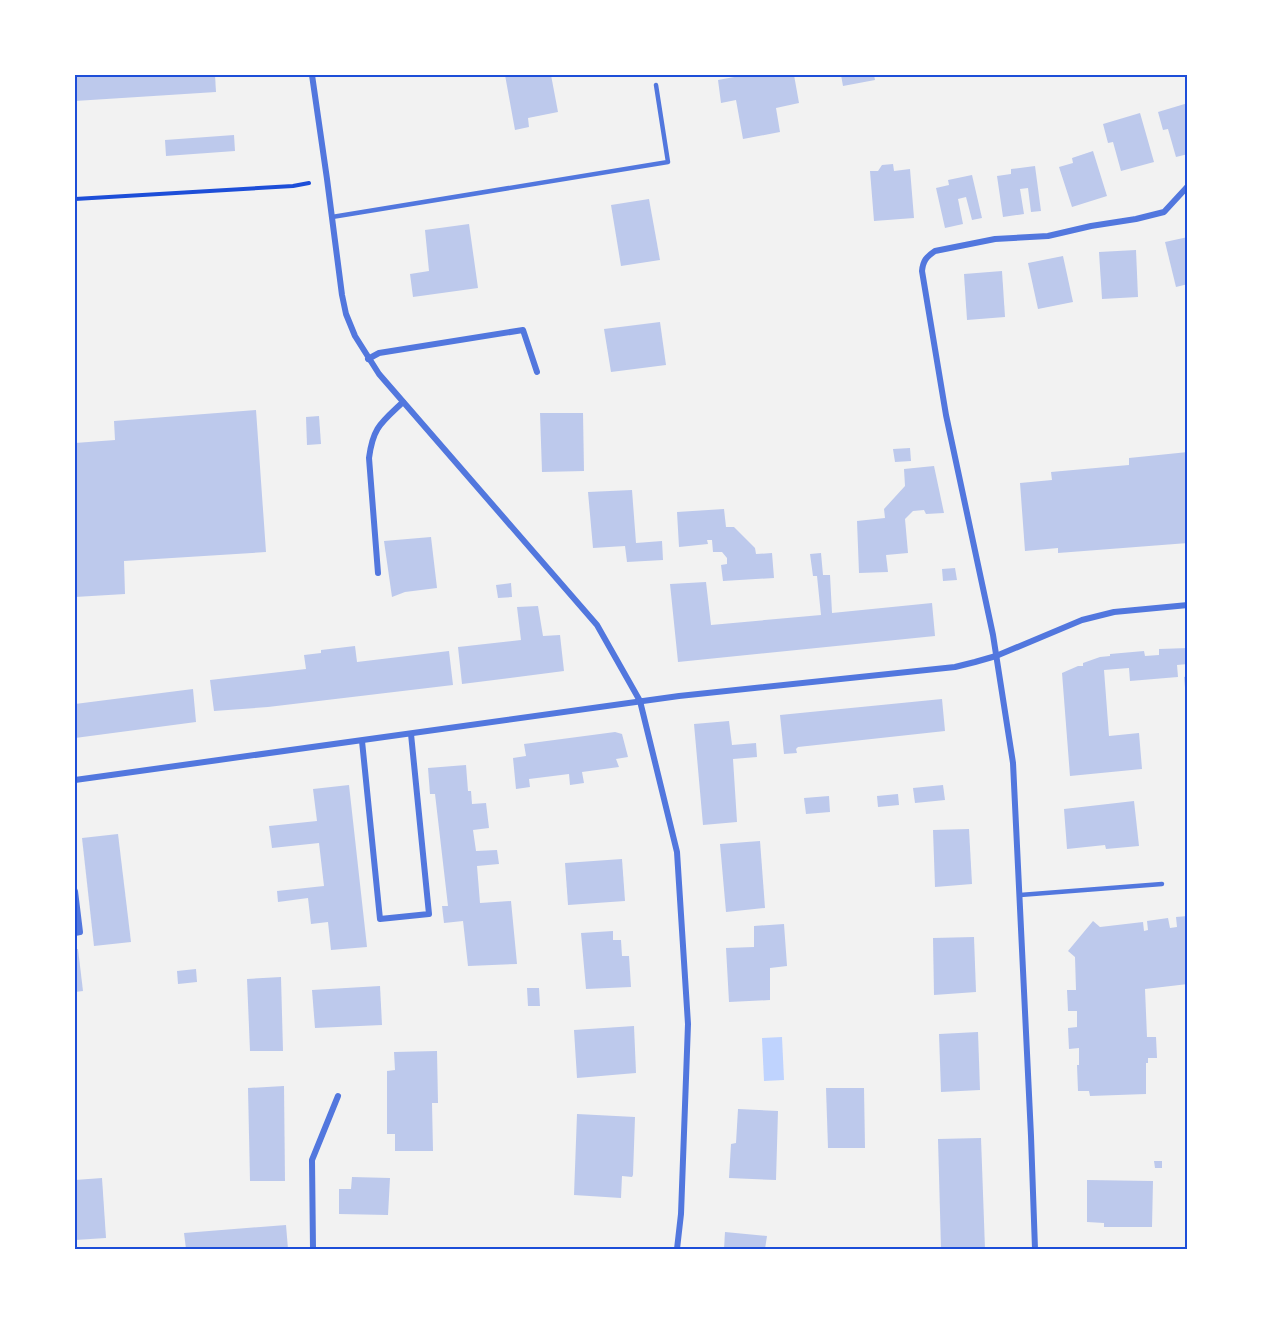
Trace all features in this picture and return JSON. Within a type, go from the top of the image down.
[{"type":"street","points":[[312,75],[342,295],[346,314],[355,336],[368,358],[403,402],[597,625],[640,701],[677,852],[688,1024],[681,1214],[677,1249]]},
{"type":"street","points":[[1035,1249],[1013,763],[993,635],[946,415],[922,272],[923,262],[935,251],[995,239],[1048,236],[1164,212],[1188,186]]},
{"type":"street","points":[[368,358],[379,353],[523,330],[537,372]]},
{"type":"street","points":[[378,573],[369,458],[371,441],[376,428],[403,402]]},
{"type":"street","points":[[75,780],[640,701],[955,667],[996,656],[1082,620],[1114,612],[1188,605]]},
{"type":"street","points":[[362,741],[380,919],[429,914],[411,734]]},
{"type":"street","points":[[75,891],[80,932],[75,933]]},
{"type":"street","points":[[313,1249],[312,1160],[338,1096]]},
{"type":"lane","points":[[332,217],[668,162],[656,84]]},
{"type":"lane","points":[[1020,894],[1162,884]]},
{"type":"path","points":[[75,199],[293,186],[327,179]]},
{"type":"water","points":[[782,1037],[784,1080],[764,1081],[762,1038]]},
{"type":"building","points":[[75,75],[215,75],[216,92],[75,101]]},
{"type":"building","points":[[505,75],[551,75],[558,112],[528,118],[529,127],[515,130]]},
{"type":"building","points":[[745,75],[794,75],[799,103],[776,108],[780,132],[743,139],[736,100],[721,103],[718,80]]},
{"type":"building","points":[[841,75],[874,75],[875,80],[843,86]]},
{"type":"building","points":[[1188,103],[1188,154],[1176,157],[1168,129],[1163,130],[1158,112]]},
{"type":"building","points":[[1140,113],[1154,162],[1121,171],[1113,142],[1108,143],[1103,124]]},
{"type":"building","points":[[234,135],[235,151],[166,156],[165,140]]},
{"type":"building","points":[[1093,151],[1107,196],[1072,207],[1059,167],[1073,163],[1072,158]]},
{"type":"building","points":[[893,164],[894,171],[910,169],[914,218],[874,221],[870,171],[878,171],[882,165]]},
{"type":"building","points":[[1035,166],[1041,211],[1031,212],[1028,188],[1020,189],[1024,214],[1003,217],[997,176],[1011,174],[1011,169]]},
{"type":"building","points":[[972,175],[982,218],[972,220],[966,197],[958,199],[963,224],[945,228],[936,188],[949,185],[948,180]]},
{"type":"building","points":[[649,199],[660,260],[621,266],[611,205]]},
{"type":"building","points":[[469,224],[478,288],[413,297],[410,274],[429,271],[425,230]]},
{"type":"building","points":[[1188,237],[1188,284],[1176,287],[1165,242]]},
{"type":"building","points":[[1136,250],[1138,297],[1102,299],[1099,252]]},
{"type":"building","points":[[1063,256],[1073,302],[1038,309],[1028,263]]},
{"type":"building","points":[[1002,271],[1005,317],[967,320],[964,274]]},
{"type":"building","points":[[660,322],[666,365],[611,372],[604,329]]},
{"type":"building","points":[[256,410],[266,552],[124,561],[125,594],[75,597],[75,443],[115,440],[114,421]]},
{"type":"building","points":[[540,413],[583,413],[584,471],[542,472]]},
{"type":"building","points":[[319,416],[321,444],[307,445],[306,417]]},
{"type":"building","points":[[910,448],[911,461],[895,462],[893,449]]},
{"type":"building","points":[[1188,452],[1188,543],[1058,553],[1058,548],[1025,551],[1020,483],[1052,480],[1051,472],[1129,465],[1129,458]]},
{"type":"building","points":[[934,466],[944,513],[926,514],[924,510],[913,511],[905,519],[908,553],[886,555],[888,572],[859,573],[857,521],[885,518],[884,509],[905,486],[904,469]]},
{"type":"building","points":[[632,490],[636,543],[662,541],[663,560],[627,562],[625,546],[593,548],[588,492]]},
{"type":"building","points":[[724,509],[726,527],[734,527],[755,548],[756,554],[772,553],[774,578],[723,581],[721,565],[727,564],[727,558],[722,552],[713,552],[712,540],[707,540],[708,544],[679,547],[677,512]]},
{"type":"building","points":[[431,537],[437,588],[405,592],[392,597],[384,541]]},
{"type":"building","points":[[821,553],[823,575],[830,575],[832,613],[932,603],[935,636],[678,662],[670,584],[706,582],[711,625],[821,615],[817,576],[813,576],[810,554]]},
{"type":"building","points":[[955,568],[957,580],[943,581],[942,569]]},
{"type":"building","points":[[511,583],[512,597],[498,598],[496,585]]},
{"type":"building","points":[[538,606],[543,636],[560,635],[564,671],[462,684],[458,647],[521,640],[517,607]]},
{"type":"building","points":[[355,646],[357,662],[449,651],[453,685],[268,707],[214,711],[210,680],[306,669],[304,655],[321,653],[321,650]]},
{"type":"building","points":[[1188,648],[1188,664],[1177,665],[1178,677],[1130,681],[1129,668],[1104,670],[1109,736],[1139,733],[1142,769],[1070,776],[1062,673],[1083,666],[1083,663],[1110,656],[1110,654],[1144,651],[1145,656],[1159,655],[1159,649]]},
{"type":"building","points":[[1188,676],[1188,698],[1186,698],[1184,677]]},
{"type":"building","points":[[193,689],[196,722],[75,738],[75,704]]},
{"type":"building","points":[[942,699],[945,731],[798,747],[797,753],[784,754],[780,715]]},
{"type":"building","points":[[729,721],[732,745],[756,743],[757,757],[733,759],[737,822],[703,825],[694,724]]},
{"type":"building","points":[[615,732],[622,734],[628,757],[616,759],[619,767],[582,772],[584,783],[570,785],[569,774],[529,779],[530,787],[516,789],[513,758],[526,756],[524,744]]},
{"type":"building","points":[[466,765],[468,791],[471,791],[472,804],[486,803],[489,828],[473,830],[476,851],[497,850],[499,864],[477,866],[480,903],[511,901],[517,964],[468,966],[463,921],[444,923],[442,906],[448,906],[435,794],[430,794],[428,768]]},
{"type":"building","points":[[349,785],[367,947],[331,950],[328,922],[311,924],[308,898],[278,902],[277,891],[324,886],[319,843],[272,848],[269,826],[317,821],[313,789]]},
{"type":"building","points":[[943,785],[945,800],[915,803],[913,788]]},
{"type":"building","points":[[898,794],[899,805],[878,807],[877,796]]},
{"type":"building","points":[[829,796],[830,812],[806,814],[804,798]]},
{"type":"building","points":[[1134,801],[1139,846],[1106,849],[1105,845],[1067,849],[1064,809]]},
{"type":"building","points":[[969,829],[972,884],[935,887],[933,830]]},
{"type":"building","points":[[118,834],[131,942],[94,946],[82,838]]},
{"type":"building","points":[[760,841],[765,908],[726,912],[720,844]]},
{"type":"building","points":[[622,859],[625,901],[568,905],[565,863]]},
{"type":"building","points":[[1188,916],[1188,984],[1145,989],[1147,1037],[1156,1037],[1157,1058],[1148,1058],[1148,1063],[1146,1063],[1146,1094],[1090,1096],[1089,1091],[1078,1091],[1079,1048],[1069,1049],[1068,1028],[1077,1027],[1077,1011],[1068,1011],[1067,990],[1076,990],[1075,957],[1068,951],[1093,921],[1100,927],[1143,922],[1144,931],[1148,930],[1147,921],[1168,918],[1170,928],[1177,927],[1176,917]]},
{"type":"building","points":[[784,924],[787,966],[770,968],[770,1000],[729,1002],[726,948],[754,947],[754,926]]},
{"type":"building","points":[[613,931],[613,940],[621,940],[622,956],[629,956],[631,987],[586,989],[581,933]]},
{"type":"building","points":[[974,937],[976,992],[934,995],[933,938]]},
{"type":"building","points":[[75,949],[78,949],[83,991],[75,992]]},
{"type":"building","points":[[196,969],[197,982],[178,984],[177,971]]},
{"type":"building","points":[[281,977],[283,1051],[250,1051],[247,979]]},
{"type":"building","points":[[380,986],[382,1025],[315,1028],[312,990]]},
{"type":"building","points":[[527,988],[539,988],[540,1006],[528,1006]]},
{"type":"building","points":[[634,1026],[636,1073],[577,1078],[574,1030]]},
{"type":"building","points":[[978,1032],[980,1090],[941,1092],[939,1034]]},
{"type":"building","points":[[437,1051],[438,1103],[432,1103],[433,1151],[395,1151],[395,1134],[387,1134],[387,1071],[395,1070],[394,1052]]},
{"type":"building","points":[[284,1086],[285,1181],[250,1181],[248,1088]]},
{"type":"building","points":[[826,1088],[864,1088],[865,1148],[828,1148]]},
{"type":"building","points":[[738,1109],[778,1111],[776,1180],[729,1178],[731,1144],[736,1143]]},
{"type":"building","points":[[577,1114],[635,1117],[633,1175],[632,1177],[622,1176],[621,1198],[574,1195]]},
{"type":"building","points":[[981,1138],[985,1249],[941,1249],[938,1139]]},
{"type":"building","points":[[1154,1161],[1162,1161],[1162,1168],[1155,1168]]},
{"type":"building","points":[[352,1177],[390,1178],[388,1215],[339,1214],[339,1189],[351,1189]]},
{"type":"building","points":[[102,1178],[106,1238],[75,1240],[75,1180]]},
{"type":"building","points":[[1087,1180],[1153,1181],[1152,1227],[1104,1227],[1104,1223],[1087,1222]]},
{"type":"building","points":[[286,1225],[288,1249],[234,1249],[233,1247],[186,1249],[184,1233]]},
{"type":"building","points":[[725,1232],[767,1236],[765,1249],[724,1249]]}]
